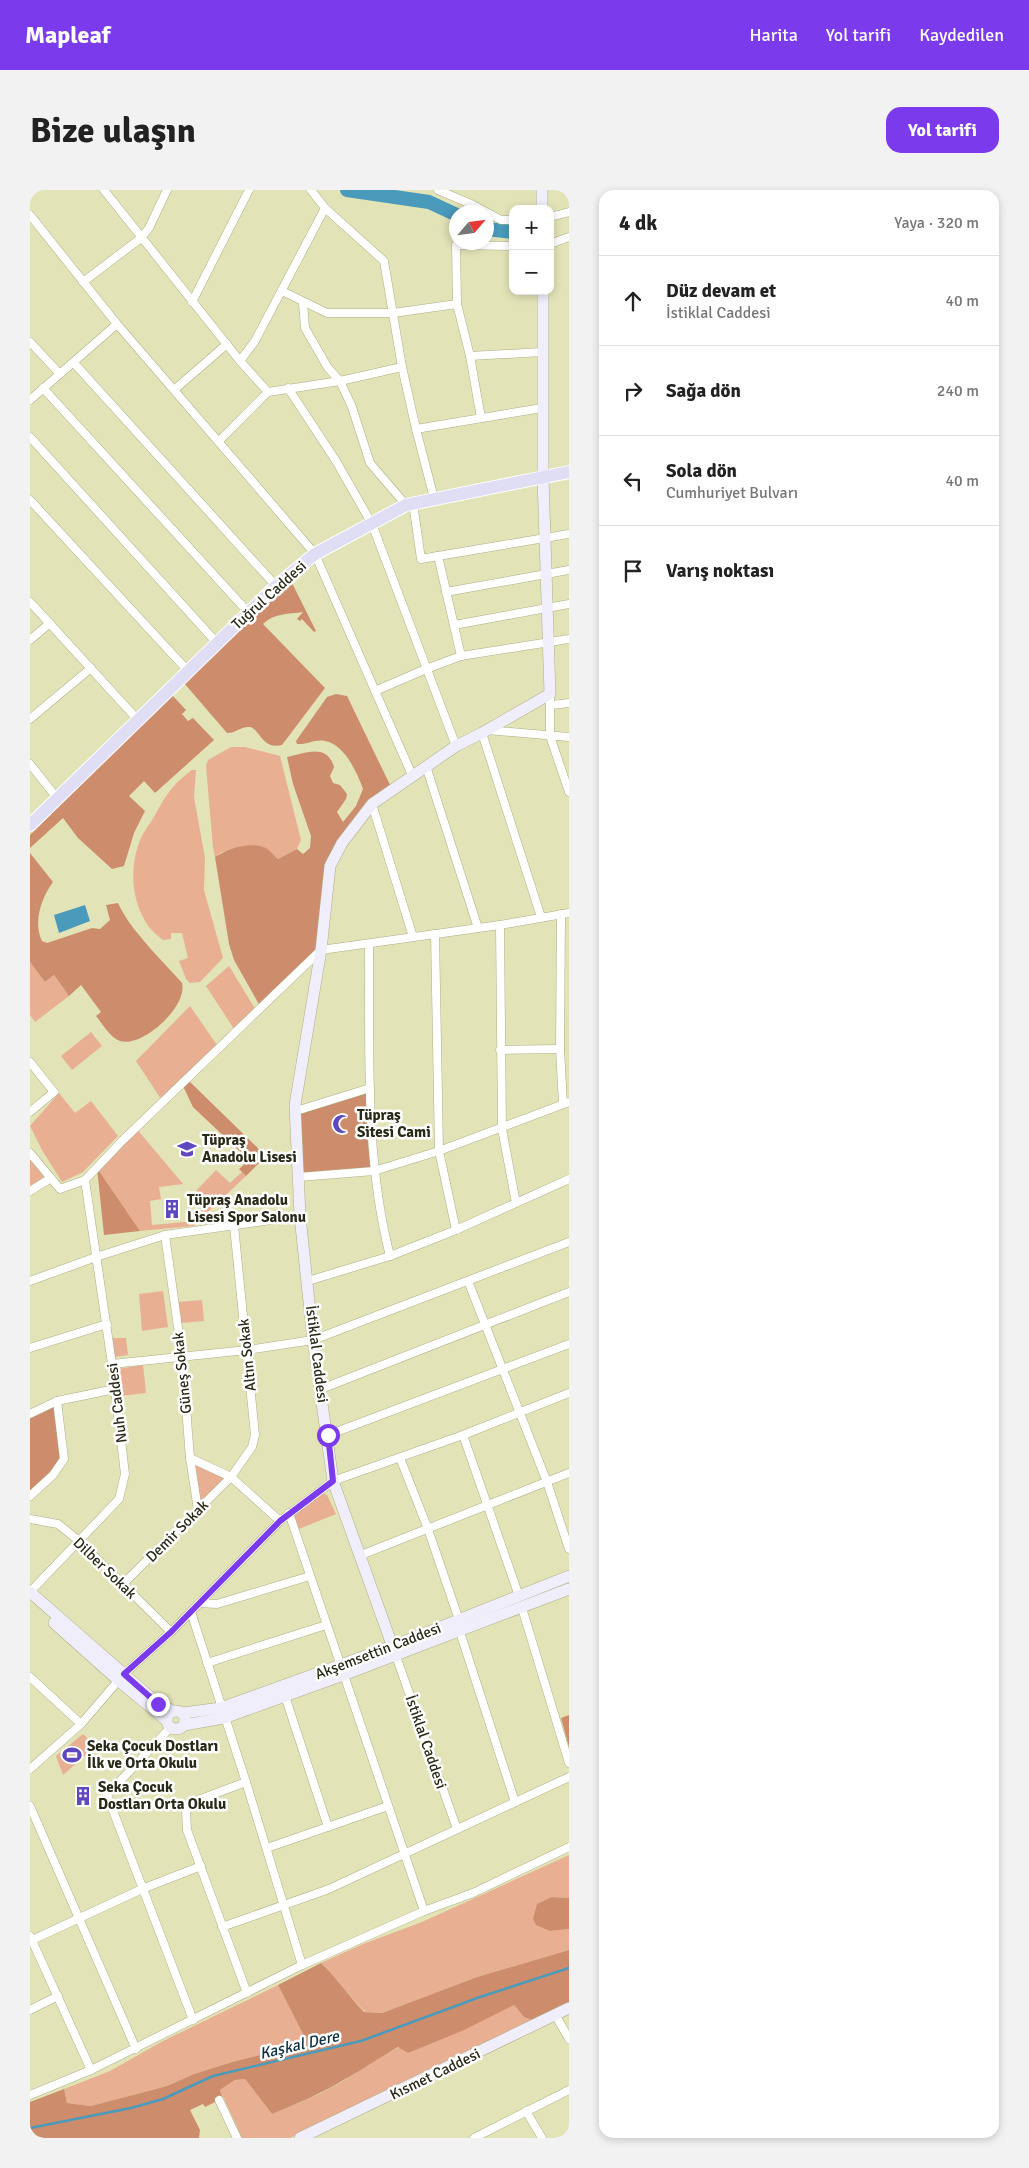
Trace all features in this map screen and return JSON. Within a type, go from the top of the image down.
[{"type":"main road","name":"Tuğrul Caddesi","points":[[30,825],[248,612],[315,554],[410,504],[569,472]]},
{"type":"street","points":[[104,190],[192,302],[268,392]]},
{"type":"street","points":[[83,282],[142,238],[149,228],[167,190]]},
{"type":"street","points":[[192,302],[249,190]]},
{"type":"street","points":[[311,190],[325,208],[384,261],[402,367],[434,498]]},
{"type":"street","points":[[438,190],[472,204],[501,220],[509,220]]},
{"type":"street","points":[[542,190],[542,205]]},
{"type":"street","points":[[240,361],[255,341],[325,208]]},
{"type":"street","points":[[554,217],[569,212]]},
{"type":"street","points":[[30,215],[117,324],[315,554],[412,775]]},
{"type":"street","points":[[554,243],[569,237]]},
{"type":"street","points":[[481,418],[458,304],[456,245],[509,246]]},
{"type":"street","points":[[282,291],[303,303],[327,312],[393,313],[458,304]]},
{"type":"street","points":[[543,295],[543,477],[551,700],[550,736],[569,792]]},
{"type":"street","points":[[303,303],[305,328],[328,368],[340,381],[352,407],[370,463],[410,504],[421,559],[569,534]]},
{"type":"street","points":[[30,400],[117,324]]},
{"type":"street","points":[[30,342],[60,374]]},
{"type":"street","points":[[174,390],[227,344]]},
{"type":"street","points":[[470,356],[542,352]]},
{"type":"street","points":[[74,363],[276,586]]},
{"type":"street","points":[[218,441],[268,392],[340,381],[402,367]]},
{"type":"street","points":[[43,388],[248,612]]},
{"type":"street","points":[[288,388],[336,461],[372,524],[456,746]]},
{"type":"street","points":[[416,429],[542,408]]},
{"type":"street","points":[[30,437],[217,643]]},
{"type":"street","points":[[30,500],[188,671]]},
{"type":"street","points":[[438,556],[461,656]]},
{"type":"street","points":[[446,592],[569,570]]},
{"type":"street","points":[[30,602],[138,719]]},
{"type":"street","points":[[454,625],[569,604]]},
{"type":"street","points":[[30,640],[50,623]]},
{"type":"street","points":[[375,691],[426,668],[461,656],[569,639]]},
{"type":"street","points":[[30,719],[91,668]]},
{"type":"street","points":[[551,700],[569,704]]},
{"type":"street","name":"İstiklal Caddesi","points":[[457,1830],[361,1555],[333,1481],[328,1435],[313,1340],[300,1216],[296,1111],[321,950],[330,866],[342,843],[372,804],[412,775],[456,746],[551,700]]},
{"type":"street","points":[[541,917],[484,732],[569,738]]},
{"type":"street","points":[[30,764],[58,798]]},
{"type":"street","points":[[426,766],[478,928]]},
{"type":"street","points":[[372,804],[413,937]]},
{"type":"street","points":[[30,1153],[60,1189],[85,1180],[122,1141],[321,950],[500,925],[565,913],[560,1049],[566,1103],[502,1129],[374,1171],[299,1177]]},
{"type":"street","points":[[500,925],[502,1129],[516,1203]]},
{"type":"street","points":[[435,934],[439,1151],[456,1230]]},
{"type":"street","points":[[369,944],[370,1088],[374,1171],[381,1223],[390,1256]]},
{"type":"street","points":[[500,1050],[560,1049]]},
{"type":"street","points":[[30,1062],[54,1092],[30,1112]]},
{"type":"street","points":[[296,1111],[370,1088]]},
{"type":"street","points":[[30,1191],[51,1178]]},
{"type":"street","points":[[308,1281],[390,1256],[456,1230],[569,1178]]},
{"type":"street","name":"Nuh Caddesi","points":[[30,1592],[119,1499],[125,1474],[107,1324],[85,1180]]},
{"type":"street","points":[[30,1281],[165,1235],[300,1216]]},
{"type":"street","name":"Altın Sokak","points":[[231,1477],[252,1447],[256,1435],[234,1226]]},
{"type":"street","name":"Güneş Sokak","points":[[165,1235],[182,1356],[190,1458],[198,1510]]},
{"type":"street","points":[[112,1364],[247,1350],[313,1340],[569,1242]]},
{"type":"street","points":[[468,1281],[547,1482],[569,1549]]},
{"type":"street","points":[[321,1388],[569,1292]]},
{"type":"street","points":[[30,1348],[107,1324]]},
{"type":"street","points":[[328,1435],[569,1344]]},
{"type":"street","points":[[30,1414],[57,1401],[115,1389]]},
{"type":"street","points":[[30,1769],[82,1724],[121,1677],[171,1632],[280,1521],[333,1481],[463,1435],[569,1393]]},
{"type":"street","points":[[30,1496],[53,1475],[64,1459],[57,1401]]},
{"type":"street","points":[[463,1435],[489,1505],[569,1763]]},
{"type":"street","points":[[190,1458],[231,1477],[280,1521]]},
{"type":"street","points":[[400,1458],[428,1529],[514,1802]]},
{"type":"street","points":[[361,1555],[569,1474]]},
{"type":"street","name":"Demir Sokak","points":[[123,1584],[231,1477]]},
{"type":"street","points":[[289,1513],[424,1911]]},
{"type":"street","name":"Dilber Sokak","points":[[30,1519],[58,1524],[79,1541],[171,1632]]},
{"type":"street","points":[[200,1602],[217,1604],[310,1576]]},
{"type":"street","name":"Akşemsettin Caddesi","points":[[223,1713],[460,1626],[520,1602],[569,1576]]},
{"type":"street","name":"Akşemsettin Caddesi","points":[[520,1602],[569,1589]]},
{"type":"street","points":[[30,1592],[121,1677]]},
{"type":"street","points":[[30,1602],[175,1719],[107,1795],[193,2020]]},
{"type":"street","points":[[191,1612],[267,1848],[302,1965]]},
{"type":"street","points":[[207,1663],[326,1625]]},
{"type":"street","name":"Akşemsettin Caddesi","points":[[175,1719],[223,1713],[285,1696],[342,1670]]},
{"type":"street","points":[[30,1677],[82,1724]]},
{"type":"street","points":[[285,1696],[328,1827]]},
{"type":"street","points":[[222,1927],[329,1890],[569,1777]]},
{"type":"street","points":[[246,1782],[198,1800],[186,1811],[187,1830],[247,1993]]},
{"type":"street","points":[[30,1806],[136,2049]]},
{"type":"street","points":[[267,1848],[388,1806]]},
{"type":"street","points":[[30,2095],[136,2049],[302,1965],[424,1911],[473,1893],[569,1847]]},
{"type":"street","points":[[91,2070],[31,1939],[79,1916],[201,1866]]},
{"type":"street","points":[[30,2010],[58,1996]]},
{"type":"street","name":"Kısmet Caddesi","points":[[300,2138],[556,2016],[569,2008]]},
{"type":"street","points":[[556,2016],[569,2038]]},
{"type":"street","points":[[474,2138],[569,2090]]},
{"type":"street","points":[[219,2100],[237,2138]]},
{"type":"street","points":[[526,2111],[542,2138]]},
{"type":"shaded area","points":[[292,583],[316,631],[314,632],[302,619],[300,621],[297,619],[303,612],[277,616],[263,624],[325,688],[282,745],[275,746],[262,739],[250,727],[227,733],[184,683],[279,589]]},
{"type":"shaded area","points":[[336,694],[347,696],[392,789],[372,804],[330,866],[321,950],[261,1008],[234,960],[229,944],[215,857],[233,848],[247,845],[266,848],[278,859],[297,849],[303,854],[310,848],[311,836],[293,784],[287,757],[315,751],[326,755],[334,767],[330,776],[333,783],[340,785],[347,794],[346,799],[337,812],[343,822],[356,806],[363,789],[344,753],[332,743],[325,741],[297,744],[296,741],[327,697]]},
{"type":"shaded area","points":[[172,695],[186,710],[182,714],[188,721],[193,718],[214,740],[155,793],[144,781],[129,796],[145,811],[134,833],[124,866],[112,869],[78,838],[63,818],[30,848],[30,835]]},
{"type":"shaded area","points":[[231,747],[245,747],[280,756],[301,840],[297,849],[278,859],[266,848],[222,852],[215,857],[206,766],[208,760]]},
{"type":"shaded area","points":[[192,770],[196,770],[194,797],[205,858],[204,890],[223,958],[200,982],[190,983],[186,979],[179,961],[188,958],[182,933],[171,933],[171,939],[163,940],[149,927],[139,908],[133,875],[136,853],[144,833],[170,791]]},
{"type":"shaded area","points":[[30,853],[53,882],[45,895],[38,919],[39,934],[42,941],[47,943],[92,928],[100,929],[110,920],[106,905],[118,903],[138,934],[182,983],[182,992],[178,1003],[162,1023],[151,1032],[130,1041],[116,1039],[96,1016],[101,1012],[81,985],[69,996],[54,975],[45,982],[30,962]]},
{"type":"shaded area","points":[[30,962],[45,982],[54,975],[69,996],[35,1022],[30,1015]]},
{"type":"shaded area","points":[[229,966],[257,1012],[236,1032],[206,986]]},
{"type":"shaded area","points":[[190,1006],[219,1048],[163,1102],[136,1061]]},
{"type":"shaded area","points":[[91,1032],[102,1046],[72,1070],[61,1056]]},
{"type":"shaded area","points":[[187,1079],[266,1156],[246,1176],[239,1169],[249,1160],[193,1107],[182,1084]]},
{"type":"shaded area","points":[[370,1088],[374,1171],[299,1177],[296,1111]]},
{"type":"shaded area","points":[[59,1093],[75,1113],[91,1101],[118,1136],[83,1172],[62,1182],[30,1126]]},
{"type":"shaded area","points":[[136,1128],[183,1184],[159,1187],[161,1199],[150,1201],[152,1225],[196,1221],[195,1217],[209,1204],[196,1191],[216,1170],[230,1183],[242,1172],[246,1176],[193,1226],[140,1231],[97,1168]]},
{"type":"shaded area","points":[[30,1153],[51,1178],[30,1191]]},
{"type":"shaded area","points":[[97,1168],[140,1231],[104,1235]]},
{"type":"shaded area","points":[[163,1291],[168,1327],[142,1331],[139,1294]]},
{"type":"shaded area","points":[[202,1300],[204,1321],[181,1323],[177,1302]]},
{"type":"shaded area","points":[[111,1338],[126,1338],[128,1355],[114,1357]]},
{"type":"shaded area","points":[[143,1365],[146,1393],[120,1396],[117,1369]]},
{"type":"shaded area","points":[[57,1401],[64,1459],[30,1496],[30,1414]]},
{"type":"shaded area","points":[[190,1458],[231,1477],[198,1510]]},
{"type":"shaded area","points":[[320,1492],[327,1495],[336,1514],[299,1529],[292,1514]]},
{"type":"shaded area","points":[[569,1715],[569,1747],[561,1718]]},
{"type":"shaded area","name":"Seka Çocuk Dostları İlk ve Orta Okulu","points":[[83,1734],[96,1746],[63,1775],[56,1756]]},
{"type":"shaded area","points":[[569,1855],[569,1898],[552,1897],[550,1931],[569,1929],[569,1950],[477,1977],[382,2013],[365,2012],[321,1963],[363,1944],[422,1922]]},
{"type":"shaded area","points":[[552,1897],[569,1898],[569,1929],[550,1931],[536,1925],[533,1919],[537,1904]]},
{"type":"shaded area","points":[[569,1950],[569,2003],[534,2021],[524,2017],[514,2005],[464,2030],[408,2053],[398,2047],[334,2086],[272,2114],[245,2079],[235,2080],[220,2090],[223,2098],[205,2107],[203,2104],[190,2110],[200,2130],[199,2138],[30,2138],[30,2102],[64,2089],[67,2103],[91,2106],[167,2086],[194,2074],[232,2062],[300,2045],[304,2036],[278,1985],[321,1963],[364,2012],[382,2013],[477,1977]]},
{"type":"shaded area","points":[[278,1985],[304,2036],[301,2045],[232,2062],[194,2074],[167,2086],[91,2106],[67,2103],[64,2089],[110,2071],[163,2041]]},
{"type":"shaded area","points":[[514,2005],[524,2017],[534,2021],[290,2138],[242,2138],[220,2090],[235,2080],[245,2079],[272,2114],[321,2093],[345,2080],[372,2061],[399,2047],[408,2053]]},
{"type":"water","points":[[85,905],[90,921],[59,933],[54,915]]},
{"type":"waterway","points":[[347,190],[429,202],[449,211]]},
{"type":"waterway","points":[[494,230],[509,232]]},
{"type":"waterway","name":"Kaşkal Dere","points":[[30,2128],[131,2108],[163,2099],[213,2076],[361,2041],[480,1997],[569,1968]]},
{"type":"place","name":"Tüpraş Sitesi Cami","points":[[342,1124]]},
{"type":"place","name":"Tüpraş Anadolu Lisesi","points":[[187,1149]]},
{"type":"place","name":"Tüpraş Anadolu Lisesi Spor Salonu","points":[[172,1209]]},
{"type":"place","name":"Seka Çocuk Dostları İlk ve Orta Okulu","points":[[72,1755]]},
{"type":"place","name":"Seka Çocuk Dostları Orta Okulu","points":[[83,1796]]},
{"type":"route","points":[[158,1704],[124,1674],[171,1632],[280,1521],[333,1481],[328,1435]]}]
